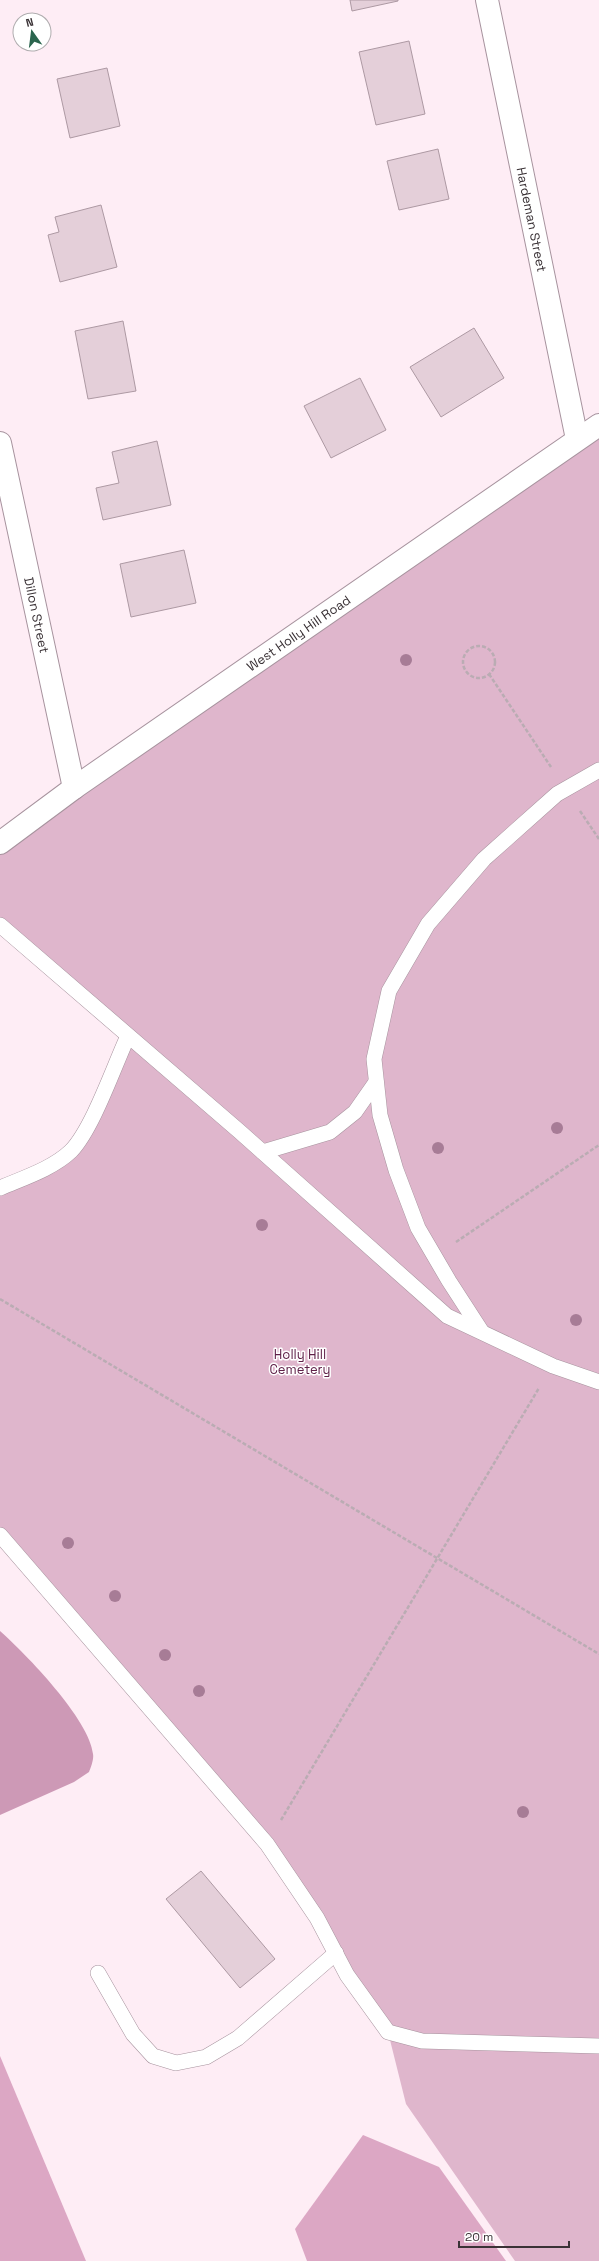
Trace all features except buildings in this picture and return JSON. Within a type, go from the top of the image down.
[{"type":"street","name":"Hardeman Street","points":[[487,0],[577,439]]},
{"type":"street","name":"West Holly Hill Road","points":[[0,843],[74,788],[599,425]]},
{"type":"street","name":"Dillon Street","points":[[0,443],[74,788]]},
{"type":"lane","points":[[482,1332],[434,1257],[418,1228],[396,1170],[380,1115],[374,1059],[389,991],[428,924],[484,859],[557,794],[599,770]]},
{"type":"lane","points":[[0,925],[263,1152],[447,1316],[553,1366],[599,1382]]},
{"type":"lane","points":[[0,1188],[44,1168],[70,1151],[84,1134],[128,1036]]},
{"type":"lane","points":[[263,1152],[330,1132],[354,1112],[376,1082]]},
{"type":"lane","points":[[0,1535],[267,1844],[317,1918],[347,1975],[388,2032],[422,2041],[599,2046]]},
{"type":"lane","points":[[98,1973],[133,2034],[153,2056],[176,2063],[206,2057],[238,2038],[336,1953]]},
{"type":"path","points":[[476,646],[487,648],[495,662],[490,674],[478,679],[468,675],[462,661],[466,652],[476,646]]},
{"type":"path","points":[[490,674],[599,839]]},
{"type":"path","points":[[434,1257],[599,1145]]},
{"type":"path","points":[[0,1298],[599,1654]]},
{"type":"path","points":[[267,1844],[439,1559],[553,1366]]},
{"type":"green space","name":"Holly Hill Cemetery","points":[[599,425],[599,2261],[515,2261],[406,2104],[388,2032],[267,1844],[0,1535],[0,1188],[70,1151],[128,1036],[0,925],[0,843]]},
{"type":"shaded area","points":[[0,1631],[40,1671],[69,1706],[81,1724],[89,1740],[93,1756],[89,1772],[74,1782],[0,1815]]},
{"type":"shaded area","points":[[0,2056],[86,2261],[0,2261]]},
{"type":"shaded area","points":[[363,2135],[439,2167],[506,2261],[307,2261],[295,2229]]}]
